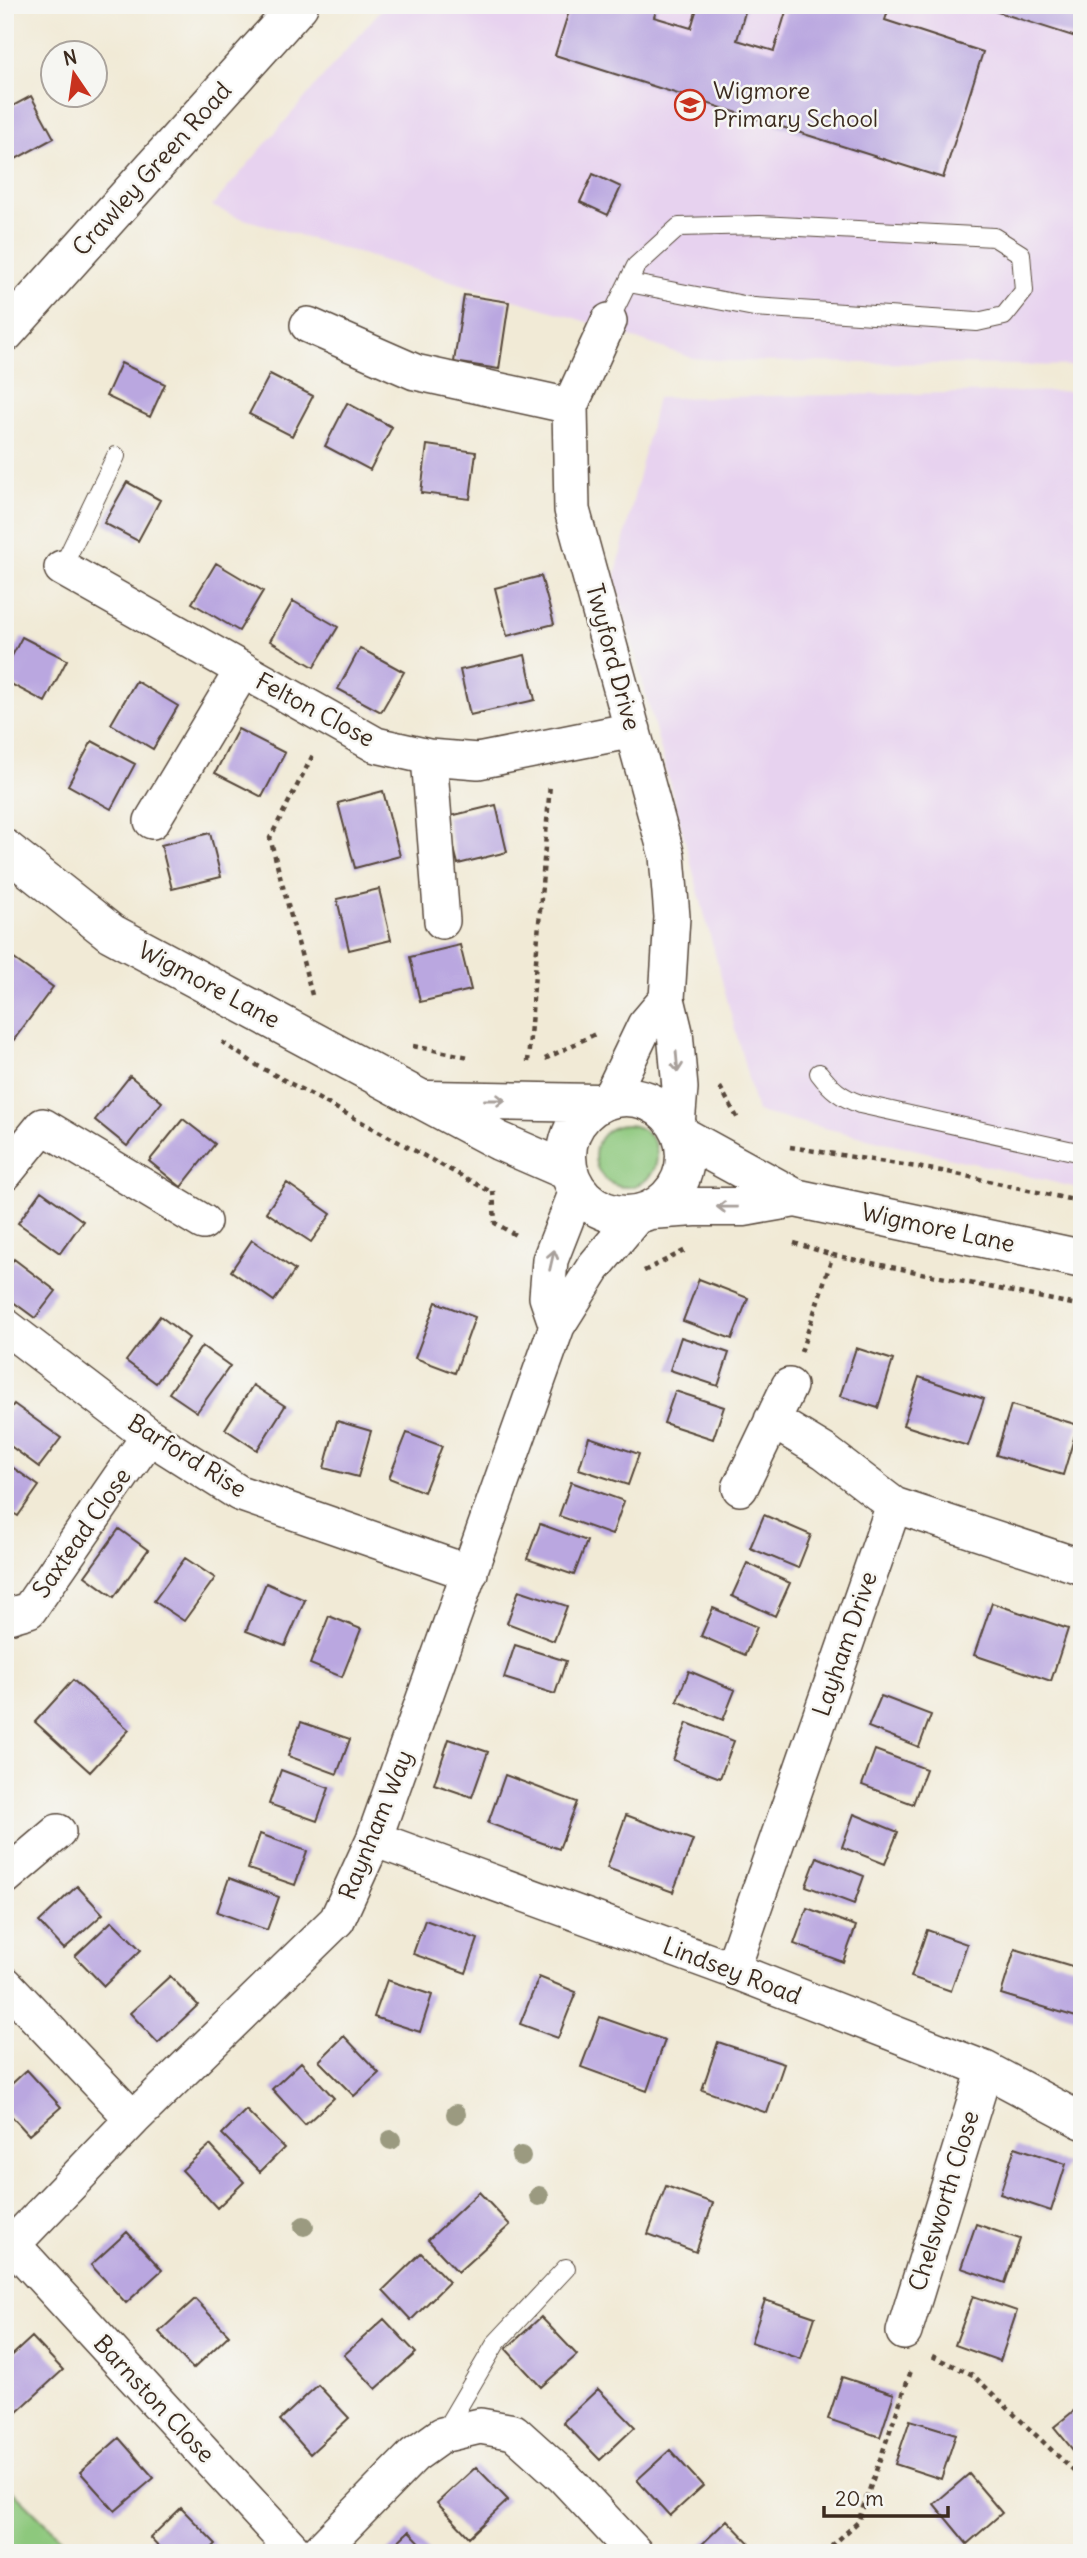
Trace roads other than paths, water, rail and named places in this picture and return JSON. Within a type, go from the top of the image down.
[{"type":"street","name":"Crawley Green Road","points":[[5,333],[299,5]]},
{"type":"street","name":"Twyford Drive","points":[[609,321],[569,406],[572,510],[667,856],[672,917],[667,999],[675,1032],[680,1088],[679,1130]]},
{"type":"street","points":[[308,325],[415,372],[569,406]]},
{"type":"street","name":"Felton Close","points":[[62,568],[376,745],[429,757],[478,761],[633,730]]},
{"type":"street","name":"Felton Close","points":[[152,821],[242,671]]},
{"type":"street","points":[[429,757],[442,921]]},
{"type":"street","name":"Wigmore Lane","points":[[5,849],[111,933],[573,1181],[590,1203],[604,1212],[621,1215],[695,1206],[744,1207],[795,1198]]},
{"type":"street","points":[[557,1326],[547,1297],[550,1260],[573,1181],[567,1145],[577,1121],[603,1101],[645,1025],[667,999]]},
{"type":"street","name":"Wigmore Lane","points":[[426,1100],[603,1101],[629,1097],[648,1101],[664,1110],[679,1130],[795,1198],[1082,1259]]},
{"type":"street","points":[[5,1173],[43,1126],[203,1222]]},
{"type":"street","points":[[644,1212],[668,1197],[681,1178],[685,1150],[679,1130]]},
{"type":"street","name":"Raynham Way","points":[[9,2249],[133,2119],[337,1920],[374,1839],[557,1326],[594,1267],[644,1212]]},
{"type":"street","name":"Barford Rise","points":[[5,1326],[149,1436],[240,1493],[470,1573]]},
{"type":"street","points":[[740,1488],[789,1386]]},
{"type":"street","points":[[772,1420],[825,1452],[894,1505],[1082,1567]]},
{"type":"street","name":"Saxtead Close","points":[[5,1617],[29,1610],[149,1436]]},
{"type":"street","name":"Layham Drive","points":[[732,1970],[894,1505]]},
{"type":"street","points":[[5,1877],[58,1832]]},
{"type":"street","name":"Lindsey Road","points":[[374,1839],[732,1970],[985,2069],[1082,2121]]},
{"type":"street","points":[[5,1984],[133,2119]]},
{"type":"street","name":"Chelsworth Close","points":[[911,2341],[985,2069]]},
{"type":"street","name":"Barnston Close","points":[[9,2249],[296,2553]]},
{"type":"street","points":[[318,2553],[414,2455],[442,2435],[480,2426],[514,2432],[564,2477],[635,2553]]},
{"type":"lane","points":[[609,321],[636,266],[679,226],[760,225],[994,237],[1021,254],[1024,291],[1004,316],[977,322],[754,307],[629,283]]},
{"type":"lane","points":[[62,568],[116,456]]},
{"type":"lane","points":[[819,1073],[831,1089],[845,1099],[860,1104],[1082,1153]]},
{"type":"lane","points":[[442,2435],[496,2343],[566,2268]]},
{"type":"place","name":"Wigmore Primary School","points":[[690,105]]}]
